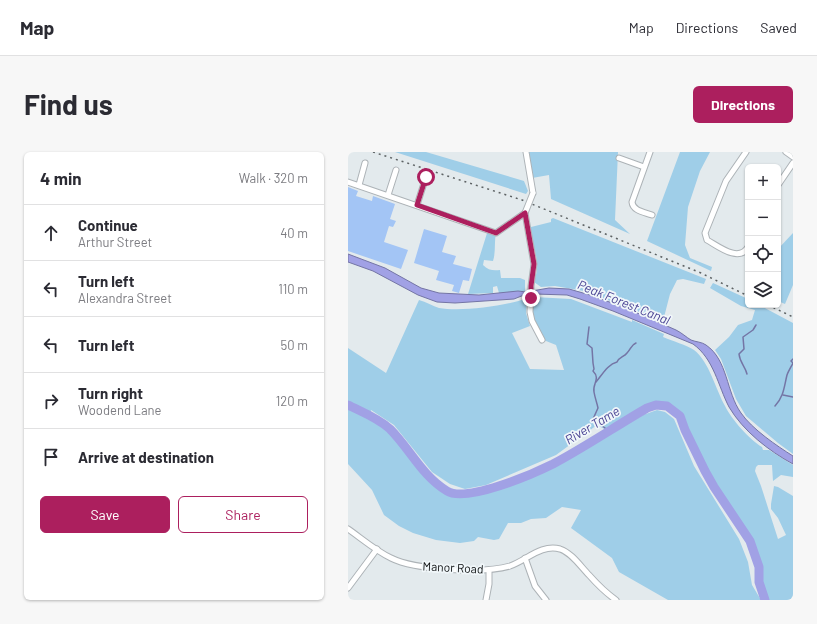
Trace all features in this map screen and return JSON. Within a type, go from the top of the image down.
[{"type":"street","points":[[526,152],[533,193],[525,213],[534,264],[530,312],[532,321],[542,340]]},
{"type":"street","points":[[650,152],[632,204],[636,209],[652,215]]},
{"type":"street","points":[[745,251],[738,254],[733,253],[707,240],[705,233],[726,181],[746,152]]},
{"type":"street","points":[[786,152],[793,157]]},
{"type":"street","points":[[619,158],[644,167]]},
{"type":"street","points":[[358,185],[365,163]]},
{"type":"street","points":[[781,181],[793,163]]},
{"type":"street","points":[[388,195],[396,170]]},
{"type":"street","points":[[417,205],[426,177]]},
{"type":"street","points":[[348,182],[496,233],[525,213]]},
{"type":"street","name":"Manor Road","points":[[348,529],[390,558],[411,565],[469,570],[488,570],[510,566],[546,548],[561,549],[572,556],[590,576],[616,600]]},
{"type":"street","points":[[348,588],[377,549]]},
{"type":"street","points":[[525,558],[535,586],[546,600]]},
{"type":"street","points":[[486,600],[489,584],[488,570]]},
{"type":"shaded area","points":[[395,152],[426,152],[524,181],[528,191],[526,194]]},
{"type":"shaded area","points":[[529,152],[618,152],[615,220],[630,234],[551,199],[549,175],[532,178]]},
{"type":"shaded area","points":[[680,152],[710,152],[700,171],[688,207],[685,245],[690,258],[712,267],[711,271],[647,241]]},
{"type":"shaded area","points":[[553,218],[706,279],[704,284],[683,279],[677,280],[670,294],[663,321],[584,291],[555,286],[541,287],[534,282],[537,271],[537,259],[533,242],[527,228],[551,222],[551,219]]},
{"type":"shaded area","points":[[488,230],[496,233],[493,261],[484,260],[483,265],[491,270],[500,270],[501,278],[520,278],[525,280],[525,291],[499,293],[497,286],[493,287],[493,293],[468,294]]},
{"type":"shaded area","points":[[793,233],[793,285],[785,304],[781,302],[781,246]]},
{"type":"shaded area","points":[[713,283],[745,298],[745,307],[741,306],[710,288]]},
{"type":"shaded area","points":[[534,297],[571,299],[632,322],[632,320],[664,334],[663,337],[691,348],[699,355],[708,368],[725,406],[736,423],[746,434],[762,447],[763,450],[769,450],[793,465],[793,477],[781,475],[773,481],[772,465],[758,465],[755,471],[778,539],[786,535],[778,518],[771,509],[774,486],[793,496],[793,600],[765,600],[759,582],[759,567],[750,541],[705,471],[685,430],[680,416],[669,407],[656,405],[647,408],[608,431],[597,425],[556,455],[486,485],[465,489],[450,484],[432,472],[394,425],[371,410],[370,416],[390,430],[422,470],[436,484],[450,493],[465,495],[496,488],[531,474],[571,453],[572,456],[643,415],[657,410],[665,412],[674,419],[694,466],[739,539],[748,562],[752,585],[761,600],[668,600],[619,572],[612,558],[571,528],[581,510],[562,507],[546,518],[531,519],[521,523],[508,523],[499,539],[494,540],[478,537],[474,541],[460,543],[436,540],[413,533],[399,526],[384,515],[372,490],[348,464],[348,348],[386,373],[419,300],[439,308],[471,309],[508,304],[527,298],[526,313],[530,326],[512,333],[530,369],[564,370],[556,345],[541,339],[532,321],[531,301],[533,301]]},
{"type":"shaded area","points":[[748,308],[765,308],[793,323],[793,454],[746,416],[736,399],[721,359],[715,350],[729,337],[738,325],[752,320],[755,310]]},
{"type":"water","points":[[348,254],[385,268],[421,288],[439,293],[479,295],[518,291],[526,292],[549,288],[569,289],[626,308],[676,330],[691,340],[704,344],[713,351],[719,359],[732,396],[741,413],[758,431],[793,456],[793,464],[757,440],[735,416],[725,399],[711,365],[700,350],[693,344],[613,311],[567,295],[535,294],[524,295],[514,299],[455,303],[437,302],[418,295],[373,271],[348,262]]},
{"type":"building","points":[[348,187],[358,191],[356,196],[372,201],[373,196],[395,204],[390,219],[396,221],[393,227],[389,226],[384,242],[408,250],[401,269],[348,251]]},
{"type":"building","points":[[424,229],[447,236],[442,252],[456,256],[453,264],[472,269],[469,281],[463,280],[459,293],[452,291],[454,285],[436,280],[439,271],[414,263]]},
{"type":"waterway","points":[[747,374],[740,360],[739,354],[744,349],[743,337],[753,330],[756,325]]},
{"type":"waterway","points":[[589,327],[587,344],[592,348],[593,371],[596,377],[594,394],[598,408],[593,419],[609,431]]},
{"type":"waterway","points":[[596,382],[608,367],[617,362],[636,343]]},
{"type":"waterway","points":[[775,406],[782,395],[787,375],[793,363],[791,361],[793,359]]},
{"type":"waterway","points":[[783,395],[793,397]]},
{"type":"waterway","name":"River Tame","points":[[348,405],[370,416],[390,429],[430,478],[447,491],[456,494],[469,493],[500,486],[531,474],[553,464],[589,444],[647,408],[656,405],[667,406],[680,416],[685,430],[705,471],[750,541],[759,567],[759,582],[765,600]]},
{"type":"railway","points":[[373,152],[522,200],[701,273],[745,295]]},
{"type":"railway","points":[[774,308],[793,317]]},
{"type":"route","points":[[426,177],[417,205],[496,233],[525,213],[534,264],[531,298]]},
{"type":"water label","name":"Peak Forest Canal","points":[[624,302]]}]
